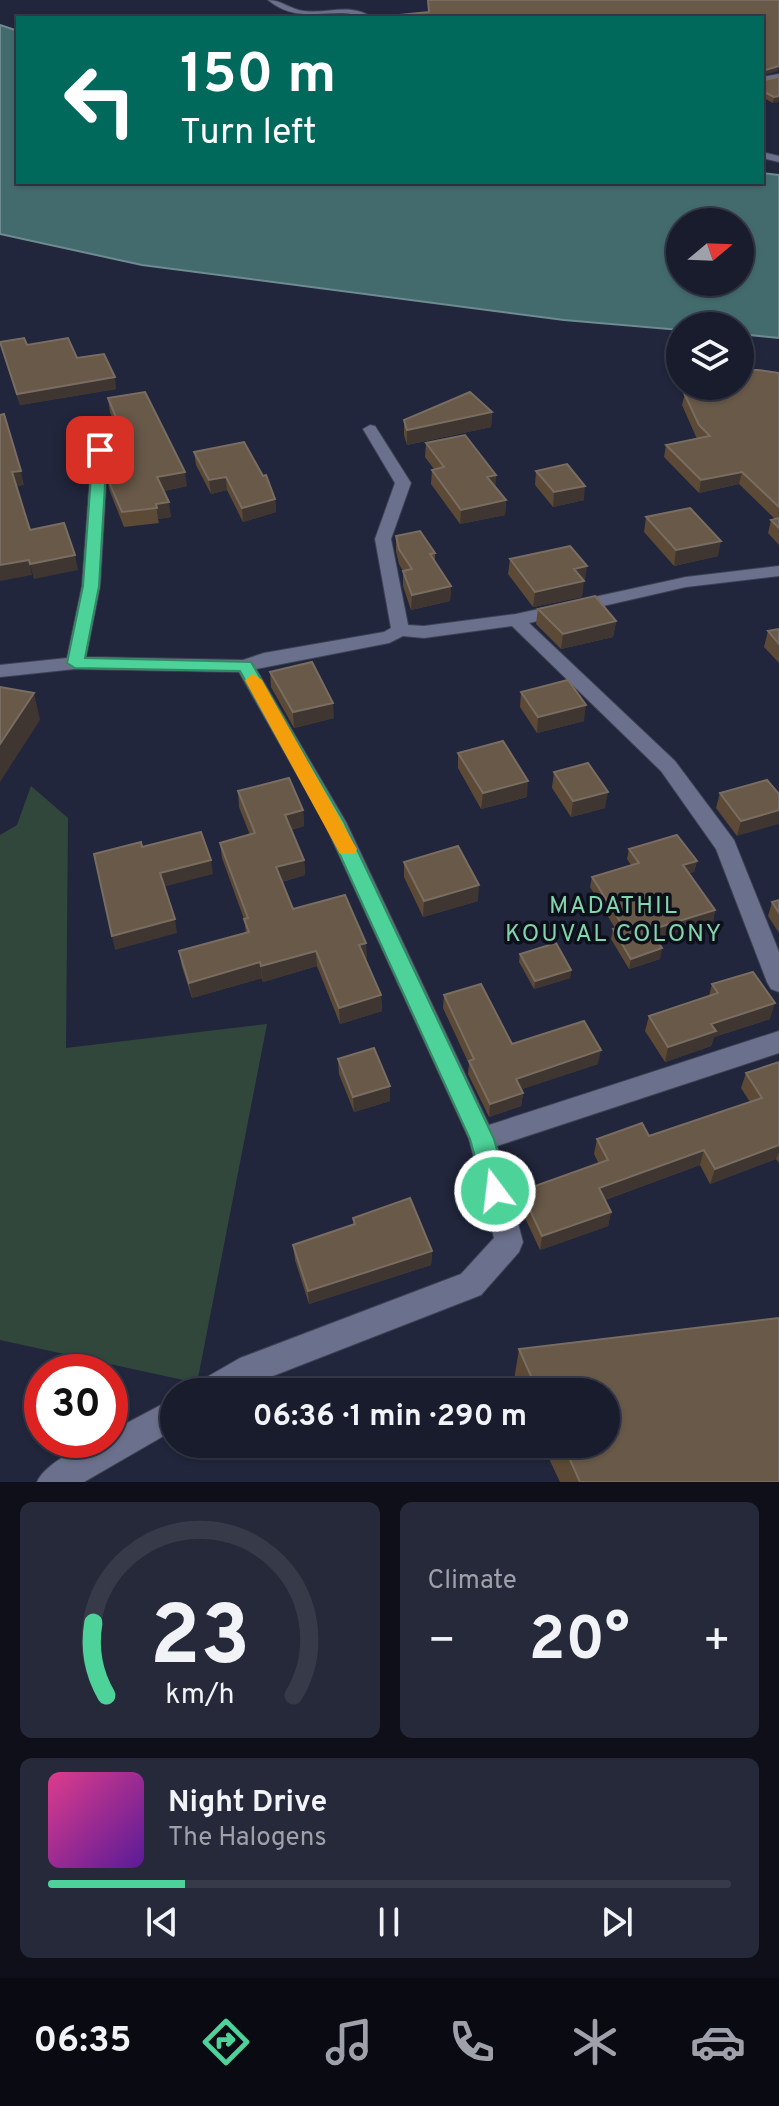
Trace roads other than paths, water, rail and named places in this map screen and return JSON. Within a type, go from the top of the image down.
[{"type":"street","points":[[272,0],[294,12],[311,13],[341,8],[355,10],[366,16]]},
{"type":"street","points":[[370,429],[403,483],[383,539],[400,630]]},
{"type":"street","points":[[75,663],[91,586],[100,450]]},
{"type":"street","points":[[0,671],[75,663],[245,666],[264,659],[389,637],[400,630],[424,632],[516,620],[686,582],[779,571]]},
{"type":"street","points":[[516,620],[668,766],[726,846],[779,982]]},
{"type":"street","points":[[235,1378],[251,1369],[471,1285],[509,1242],[482,1139],[335,822],[245,666]]},
{"type":"street","points":[[482,1139],[779,1042]]},
{"type":"street","points":[[53,1482],[160,1421]]},
{"type":"district","name":"MADATHIL KOUVAL COLONY","points":[[614,919]]}]
